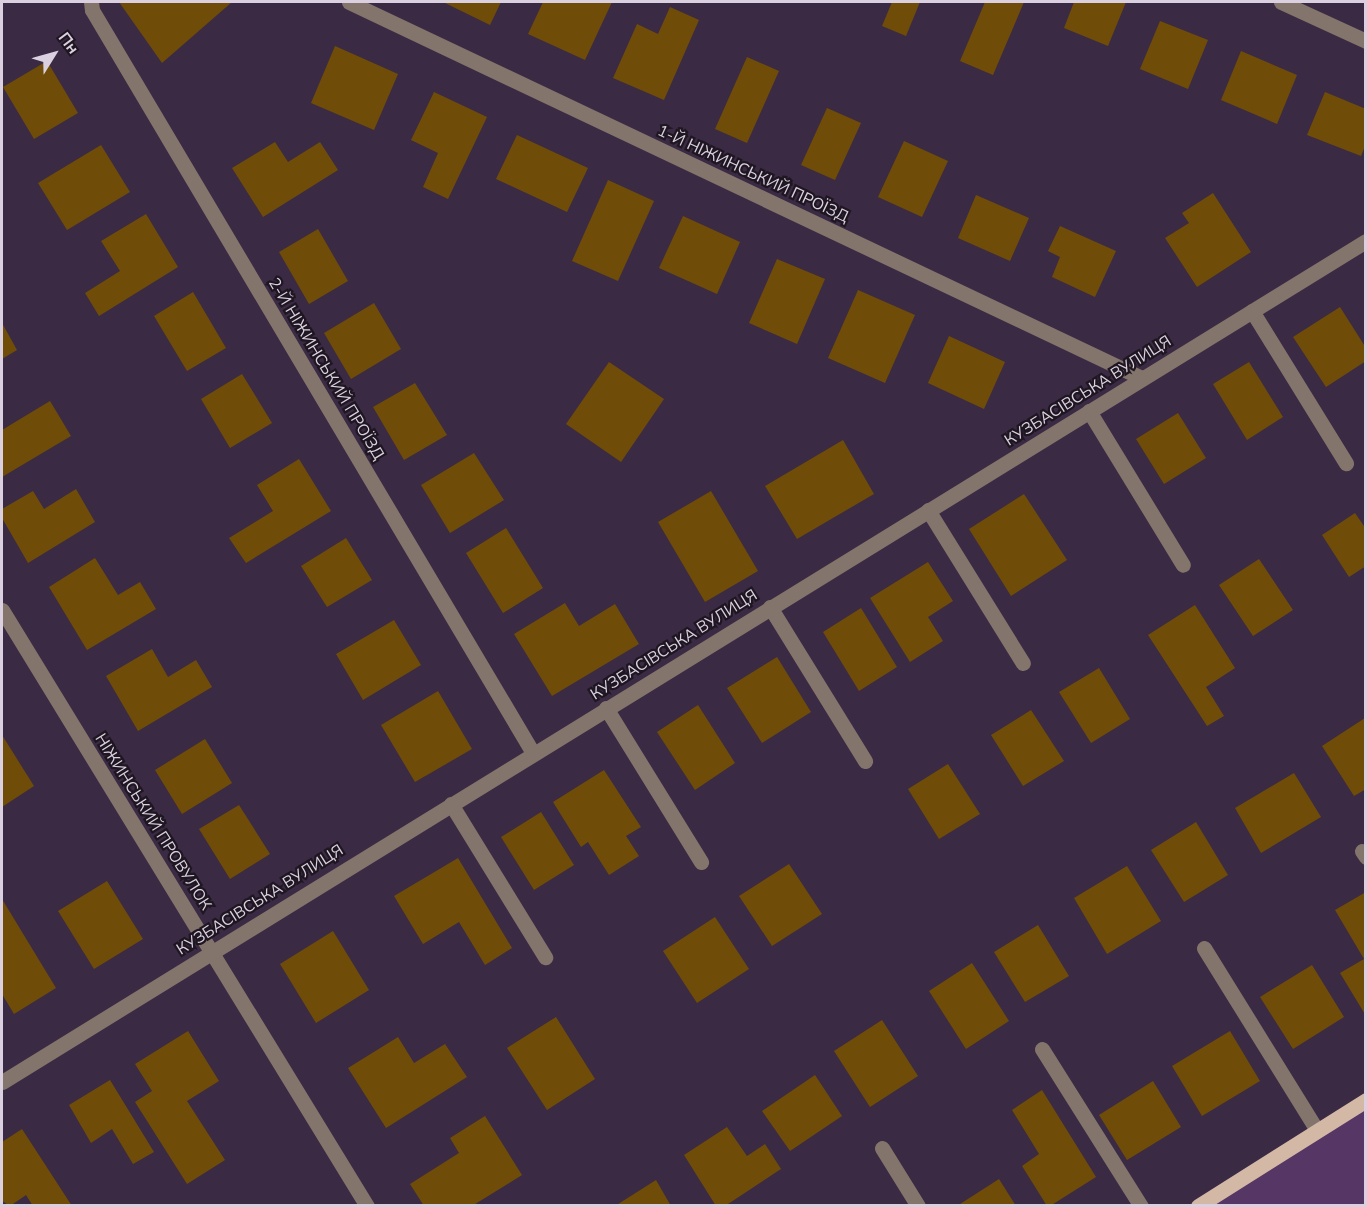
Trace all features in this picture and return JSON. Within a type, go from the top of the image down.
[{"type":"main road","points":[[1198,1206],[1365,1100]]},
{"type":"street","name":"2-Й НІЖИНСЬКИЙ ПРОЇЗД","points":[[91,2],[92,10],[533,753]]},
{"type":"street","name":"1-Й НІЖИНСЬКИЙ ПРОЇЗД","points":[[349,2],[1142,378]]},
{"type":"street","points":[[1281,2],[1365,41]]},
{"type":"street","name":"КУЗБАСІВСЬКА ВУЛИЦЯ","points":[[2,1082],[1365,241]]},
{"type":"street","points":[[1252,310],[1346,463]]},
{"type":"street","points":[[1089,411],[1183,565]]},
{"type":"street","points":[[928,510],[1023,663]]},
{"type":"street","points":[[770,607],[865,760]]},
{"type":"street","name":"НІЖИНСЬКИЙ ПРОВУЛОК","points":[[2,610],[6,626],[211,951],[367,1206]]},
{"type":"street","points":[[606,708],[701,862]]},
{"type":"street","points":[[451,804],[545,957]]},
{"type":"street","points":[[1204,948],[1317,1130]]},
{"type":"street","points":[[1042,1049],[1141,1206]]},
{"type":"street","points":[[882,1148],[918,1206]]},
{"type":"shaded area","points":[[1365,1102],[1365,1205],[1199,1205]]},
{"type":"building","points":[[119,2],[232,2],[162,63]]},
{"type":"building","points":[[443,2],[501,2],[490,25]]},
{"type":"building","points":[[543,2],[612,2],[585,60],[528,34]]},
{"type":"building","points":[[892,2],[920,2],[906,36],[882,26]]},
{"type":"building","points":[[985,2],[1024,2],[993,75],[960,61]]},
{"type":"building","points":[[1074,2],[1126,2],[1108,46],[1064,28]]},
{"type":"building","points":[[670,7],[699,20],[664,100],[613,78],[637,24],[658,34]]},
{"type":"building","points":[[1160,21],[1208,40],[1188,89],[1140,69]]},
{"type":"building","points":[[335,46],[398,74],[374,130],[311,103]]},
{"type":"building","points":[[1241,51],[1297,75],[1277,124],[1221,100]]},
{"type":"building","points":[[747,57],[779,71],[747,143],[715,129]]},
{"type":"building","points":[[47,61],[78,113],[34,139],[3,87]]},
{"type":"building","points":[[434,92],[487,117],[448,199],[423,187],[438,153],[411,140]]},
{"type":"building","points":[[1325,92],[1366,109],[1366,144],[1361,156],[1307,135]]},
{"type":"building","points":[[827,108],[861,123],[835,180],[801,165]]},
{"type":"building","points":[[517,135],[588,168],[567,212],[496,179]]},
{"type":"building","points":[[904,141],[948,161],[922,217],[878,197]]},
{"type":"building","points":[[275,142],[288,162],[320,142],[338,170],[263,217],[232,168]]},
{"type":"building","points":[[101,145],[130,192],[67,230],[38,183]]},
{"type":"building","points":[[608,180],[654,201],[618,281],[572,261]]},
{"type":"building","points":[[1213,193],[1251,252],[1197,287],[1165,238],[1189,223],[1182,213]]},
{"type":"building","points":[[976,195],[1029,218],[1010,261],[958,238]]},
{"type":"building","points":[[146,214],[178,267],[99,316],[85,293],[120,271],[101,241]]},
{"type":"building","points":[[683,216],[740,242],[717,294],[659,268]]},
{"type":"building","points":[[1060,226],[1116,251],[1095,297],[1052,277],[1060,257],[1048,251]]},
{"type":"building","points":[[318,229],[348,281],[309,304],[279,252]]},
{"type":"building","points":[[777,259],[825,279],[797,344],[749,323]]},
{"type":"building","points":[[858,290],[915,315],[885,383],[828,358]]},
{"type":"building","points":[[193,292],[226,348],[187,371],[154,316]]},
{"type":"building","points":[[374,303],[401,349],[351,379],[324,333]]},
{"type":"building","points":[[1340,307],[1366,348],[1366,361],[1326,387],[1293,337]]},
{"type":"building","points":[[2,323],[17,350],[2,359]]},
{"type":"building","points":[[949,336],[1005,362],[984,409],[928,383]]},
{"type":"building","points":[[609,362],[664,399],[621,462],[566,424]]},
{"type":"building","points":[[1249,362],[1283,417],[1247,440],[1213,384]]},
{"type":"building","points":[[242,374],[272,423],[230,448],[201,399]]},
{"type":"building","points":[[415,383],[447,435],[404,460],[373,407]]},
{"type":"building","points":[[50,401],[71,436],[2,477],[2,430]]},
{"type":"building","points":[[1178,413],[1206,458],[1164,484],[1136,439]]},
{"type":"building","points":[[843,440],[874,494],[797,539],[765,486]]},
{"type":"building","points":[[474,453],[504,500],[450,533],[421,485]]},
{"type":"building","points":[[299,459],[331,511],[246,563],[229,538],[273,511],[257,485]]},
{"type":"building","points":[[76,489],[95,522],[28,563],[2,518],[2,509],[33,491],[44,509]]},
{"type":"building","points":[[711,491],[758,571],[705,602],[658,522]]},
{"type":"building","points":[[1024,494],[1067,560],[1011,596],[969,529]]},
{"type":"building","points":[[1355,513],[1366,529],[1366,566],[1349,577],[1322,535]]},
{"type":"building","points":[[506,528],[543,588],[503,613],[466,553]]},
{"type":"building","points":[[346,538],[372,580],[327,607],[301,566]]},
{"type":"building","points":[[95,558],[118,595],[140,582],[156,609],[87,650],[49,587]]},
{"type":"building","points":[[1259,559],[1293,610],[1253,636],[1219,585]]},
{"type":"building","points":[[928,562],[953,601],[928,617],[943,641],[910,662],[870,598]]},
{"type":"building","points":[[565,603],[579,626],[615,604],[639,644],[552,696],[514,634]]},
{"type":"building","points":[[1195,605],[1235,668],[1206,687],[1224,716],[1207,726],[1148,635]]},
{"type":"building","points":[[861,608],[897,667],[859,691],[823,632]]},
{"type":"building","points":[[394,620],[421,665],[363,700],[336,654]]},
{"type":"building","points":[[152,649],[168,677],[196,660],[212,687],[138,731],[106,676]]},
{"type":"building","points":[[777,657],[811,712],[762,743],[727,688]]},
{"type":"building","points":[[1099,668],[1130,719],[1091,743],[1059,692]]},
{"type":"building","points":[[438,691],[472,749],[415,782],[381,725]]},
{"type":"building","points":[[698,705],[735,763],[695,790],[657,732]]},
{"type":"building","points":[[1031,710],[1064,761],[1023,786],[991,735]]},
{"type":"building","points":[[1365,718],[1366,789],[1354,796],[1322,746]]},
{"type":"building","points":[[2,735],[34,786],[2,807]]},
{"type":"building","points":[[205,739],[232,783],[182,814],[155,770]]},
{"type":"building","points":[[948,764],[980,814],[939,839],[908,789]]},
{"type":"building","points":[[604,770],[641,827],[626,836],[639,856],[609,875],[588,842],[581,847],[553,802]]},
{"type":"building","points":[[1294,773],[1321,817],[1261,853],[1235,808]]},
{"type":"building","points":[[239,805],[270,854],[230,879],[199,829]]},
{"type":"building","points":[[541,812],[574,865],[534,890],[501,837]]},
{"type":"building","points":[[1196,822],[1228,875],[1184,902],[1151,850]]},
{"type":"building","points":[[458,858],[512,948],[485,965],[459,922],[423,944],[394,896]]},
{"type":"building","points":[[789,864],[822,914],[772,946],[739,896]]},
{"type":"building","points":[[1127,866],[1161,921],[1107,954],[1074,898]]},
{"type":"building","points":[[107,881],[143,939],[94,969],[58,911]]},
{"type":"building","points":[[1366,892],[1366,1016],[1340,973],[1364,959],[1335,910]]},
{"type":"building","points":[[2,899],[56,988],[14,1014],[2,994]]},
{"type":"building","points":[[715,917],[749,969],[697,1003],[663,951]]},
{"type":"building","points":[[1038,925],[1069,976],[1025,1002],[994,952]]},
{"type":"building","points":[[333,931],[369,990],[316,1023],[280,964]]},
{"type":"building","points":[[972,963],[1009,1021],[966,1049],[929,991]]},
{"type":"building","points":[[1312,965],[1344,1017],[1293,1049],[1260,997]]},
{"type":"building","points":[[556,1017],[595,1079],[547,1110],[507,1048]]},
{"type":"building","points":[[882,1020],[918,1076],[870,1107],[834,1051]]},
{"type":"building","points":[[188,1031],[219,1081],[187,1101],[225,1160],[187,1184],[135,1102],[152,1091],[135,1064]]},
{"type":"building","points":[[1230,1031],[1260,1081],[1202,1116],[1172,1066]]},
{"type":"building","points":[[398,1037],[414,1063],[445,1044],[467,1077],[386,1128],[348,1068]]},
{"type":"building","points":[[815,1075],[842,1116],[790,1151],[762,1111]]},
{"type":"building","points":[[110,1080],[154,1152],[133,1164],[112,1129],[91,1143],[69,1105]]},
{"type":"building","points":[[1153,1081],[1181,1127],[1127,1160],[1099,1115]]},
{"type":"building","points":[[1042,1090],[1096,1177],[1050,1206],[1047,1206],[1022,1166],[1039,1154],[1012,1110]]},
{"type":"building","points":[[485,1116],[522,1175],[472,1206],[424,1206],[410,1184],[459,1153],[450,1138]]},
{"type":"building","points":[[727,1127],[747,1156],[765,1144],[781,1169],[725,1206],[716,1206],[684,1155]]},
{"type":"building","points":[[22,1129],[72,1206],[33,1206],[26,1195],[10,1206],[2,1201],[2,1142]]},
{"type":"building","points":[[999,1179],[1016,1206],[957,1206]]},
{"type":"building","points":[[656,1180],[671,1206],[615,1206]]}]
